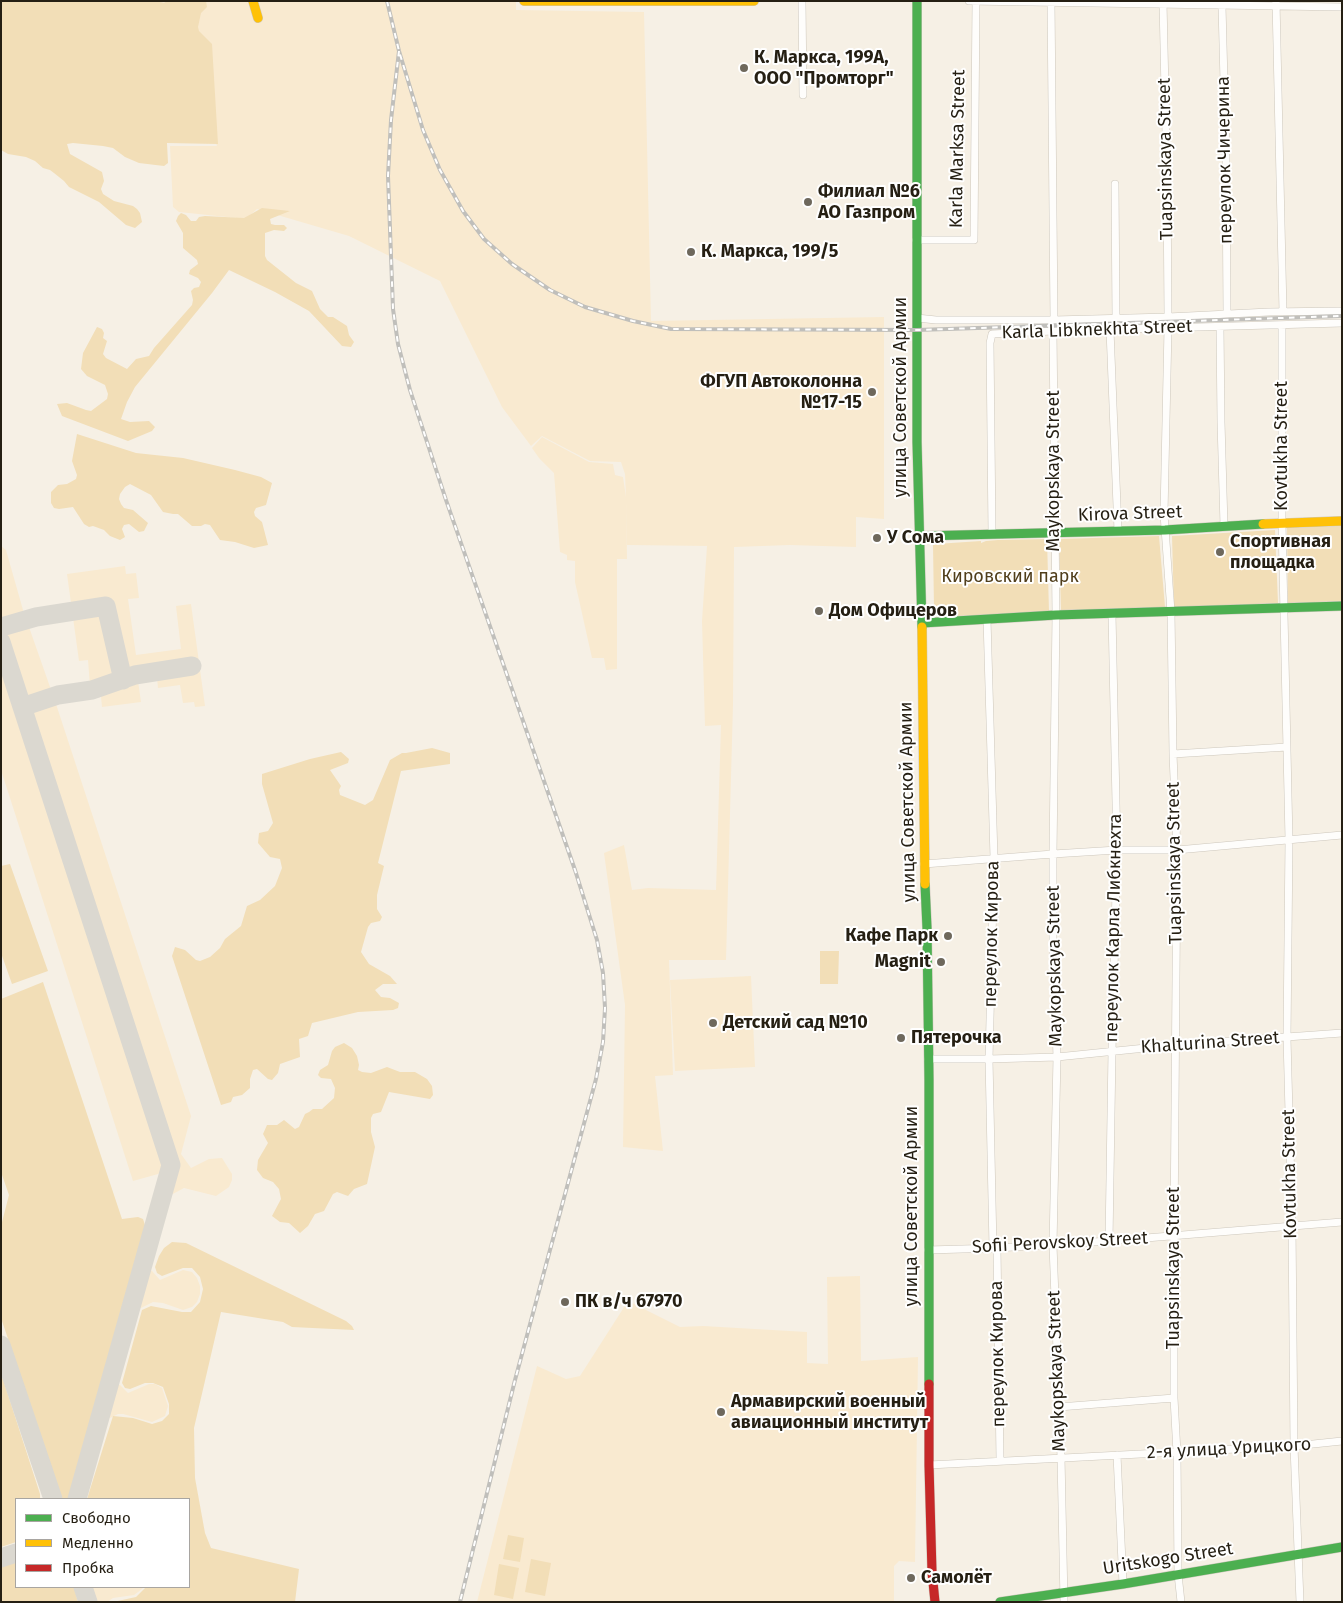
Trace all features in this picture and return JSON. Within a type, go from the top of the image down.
[{"type":"main road","points":[[253,1],[258,18]]},
{"type":"main road","points":[[524,2],[754,1]]},
{"type":"main road","name":"улица Советской Армии","points":[[916,1],[919,536],[929,1080],[929,1465],[932,1572],[935,1602]]},
{"type":"main road","name":"Kirova Street","points":[[919,536],[1165,530],[1342,521]]},
{"type":"main road","points":[[922,623],[1056,615],[1342,606]]},
{"type":"main road","name":"Uritskogo Street","points":[[1000,1602],[1123,1584],[1342,1546]]},
{"type":"street","points":[[802,1],[803,94]]},
{"type":"street","points":[[969,1],[1208,3],[1222,6],[1276,4],[1342,8]]},
{"type":"street","name":"Karla Marksa Street","points":[[916,240],[974,240],[976,1]]},
{"type":"street","points":[[1051,2],[1054,320]]},
{"type":"street","name":"Tuapsinskaya Street","points":[[1163,3],[1168,317]]},
{"type":"street","points":[[1276,4],[1283,312]]},
{"type":"street","name":"переулок Чичерина","points":[[1222,6],[1226,158],[1227,314]]},
{"type":"street","name":"Karla Libknekhta Street","points":[[1114,184],[1116,318]]},
{"type":"street","name":"Karla Libknekhta Street","points":[[917,318],[936,320],[1054,320],[1342,311]]},
{"type":"street","name":"Karla Libknekhta Street","points":[[992,533],[990,343],[992,334],[1342,324]]},
{"type":"street","name":"Kovtukha Street","points":[[1282,325],[1282,523],[1289,840],[1287,1038],[1292,1226],[1294,1446],[1300,1602]]},
{"type":"street","points":[[1220,327],[1224,526]]},
{"type":"street","name":"Tuapsinskaya Street","points":[[1168,328],[1164,504],[1171,612],[1173,754],[1177,850],[1174,1398],[1178,1453],[1178,1574],[1181,1602]]},
{"type":"street","points":[[1110,330],[1118,531]]},
{"type":"street","name":"Maykopskaya Street","points":[[1054,331],[1056,615],[1053,946],[1057,1057],[1053,1245],[1064,1602]]},
{"type":"street","name":"переулок Карла Либкнехта","points":[[1109,1242],[1117,850],[1112,614]]},
{"type":"street","name":"переулок Кирова","points":[[987,619],[994,858],[989,1060],[1000,1460]]},
{"type":"street","points":[[1173,754],[1287,747]]},
{"type":"street","points":[[924,864],[1117,850],[1177,850],[1342,835]]},
{"type":"street","name":"Khalturina Street","points":[[928,1059],[989,1060],[1057,1057],[1175,1045],[1342,1033]]},
{"type":"street","name":"Sofii Perovskoy Street","points":[[928,1250],[1109,1242],[1342,1222]]},
{"type":"street","points":[[1059,1407],[1174,1398]]},
{"type":"street","name":"2-я улица Урицкого","points":[[929,1465],[1061,1457],[1178,1453],[1342,1441]]},
{"type":"street","points":[[1117,1455],[1123,1584]]},
{"type":"shaded area","points":[[148,1],[516,1],[516,10],[644,12],[651,321],[884,317],[884,519],[856,517],[856,547],[790,545],[734,547],[733,704],[726,960],[669,960],[673,1075],[655,1076],[663,1151],[623,1147],[625,1005],[604,853],[624,845],[632,890],[648,888],[716,890],[721,725],[705,726],[702,621],[707,546],[711,546],[627,545],[625,474],[621,462],[590,461],[542,436],[531,446],[502,407],[440,281],[349,236],[257,209],[246,219],[179,212],[173,207],[170,146],[217,146],[172,10]]},
{"type":"shaded area","points":[[542,437],[589,462],[613,464],[615,475],[623,477],[626,497],[627,559],[617,559],[617,669],[606,670],[604,658],[592,658],[575,582],[575,561],[567,560],[567,555],[560,552],[554,473],[532,448]]},
{"type":"shaded area","points":[[1,546],[6,550],[23,610],[56,704],[191,1116],[181,1154],[191,1168],[209,1159],[222,1158],[232,1174],[229,1187],[216,1196],[184,1188],[169,1196],[178,1160],[158,1174],[133,1181],[1,770]]},
{"type":"shaded area","points":[[125,566],[126,574],[136,573],[139,598],[128,599],[136,655],[181,649],[176,606],[191,604],[205,706],[195,707],[194,702],[183,703],[180,685],[158,688],[157,678],[138,681],[141,702],[102,707],[101,697],[91,698],[88,660],[79,661],[67,574]]},
{"type":"shaded area","name":"Детский сад №10","points":[[751,976],[755,1067],[675,1071],[670,980]]},
{"type":"shaded area","points":[[143,1266],[152,1271],[160,1280],[183,1270],[192,1272],[200,1286],[197,1302],[192,1307],[183,1310],[163,1303],[153,1302],[141,1308],[132,1306]]},
{"type":"shaded area","name":"Армавирский военный авиационный институт","points":[[860,1276],[861,1361],[918,1357],[915,1562],[899,1561],[894,1566],[894,1602],[477,1602],[537,1366],[566,1379],[580,1376],[628,1301],[680,1327],[703,1326],[807,1332],[807,1363],[828,1364],[827,1277]]},
{"type":"shaded area","points":[[110,1381],[120,1385],[128,1393],[149,1384],[155,1384],[162,1388],[168,1406],[165,1416],[152,1422],[123,1414],[110,1418],[100,1414]]},
{"type":"shaded area","points":[[83,1588],[143,1588],[134,1595],[113,1598],[107,1602],[88,1602]]},
{"type":"green space","points":[[1,1],[156,1],[164,3],[167,1],[206,1],[207,7],[201,13],[198,27],[199,31],[212,44],[218,144],[167,143],[168,163],[164,166],[139,163],[125,157],[113,148],[73,143],[67,144],[70,154],[102,172],[104,181],[101,189],[103,194],[114,201],[133,206],[137,209],[142,222],[135,228],[126,225],[99,202],[69,187],[54,173],[43,168],[35,161],[26,157],[8,154],[1,150]]},
{"type":"green space","points":[[262,208],[290,211],[270,219],[271,224],[284,225],[287,228],[284,231],[274,230],[265,233],[265,256],[267,260],[296,283],[312,291],[320,309],[328,317],[333,317],[347,326],[349,335],[354,342],[351,347],[342,346],[309,311],[229,270],[135,387],[127,402],[121,419],[130,422],[149,421],[155,427],[152,431],[128,441],[62,416],[57,404],[67,403],[91,411],[107,399],[108,394],[105,385],[87,376],[81,369],[83,353],[97,327],[102,329],[104,333],[103,338],[107,341],[103,354],[106,358],[127,369],[136,359],[149,356],[192,305],[191,291],[199,287],[201,282],[198,278],[189,274],[190,270],[198,264],[197,260],[183,248],[183,233],[176,221],[178,216],[181,213],[186,215],[191,221],[196,221],[199,217],[205,216],[244,218]]},
{"type":"green space","points":[[77,434],[136,453],[183,458],[261,477],[272,483],[266,505],[256,508],[254,512],[255,516],[262,522],[268,545],[254,548],[220,540],[210,525],[192,526],[178,514],[163,512],[151,495],[130,484],[120,494],[121,504],[124,508],[133,510],[148,523],[144,531],[139,532],[129,524],[124,525],[122,529],[125,537],[120,540],[110,536],[104,530],[84,524],[73,507],[54,508],[51,503],[51,492],[58,485],[67,484],[76,479],[77,475],[72,461]]},
{"type":"green space","points":[[1342,526],[1342,601],[1288,603],[1287,528]]},
{"type":"green space","points":[[1275,530],[1278,603],[1174,608],[1172,536]]},
{"type":"green space","points":[[1159,536],[1165,607],[1061,610],[1059,539]]},
{"type":"green space","name":"Кировский парк","points":[[1047,539],[1049,612],[956,616],[941,615],[936,612],[934,608],[933,545],[981,541],[981,543],[998,540]]},
{"type":"green space","points":[[432,748],[450,753],[450,764],[401,771],[378,863],[384,866],[377,895],[377,909],[382,917],[380,921],[371,923],[368,927],[361,952],[369,964],[390,976],[397,984],[383,984],[375,990],[381,997],[390,998],[399,1003],[398,1008],[358,1012],[312,1023],[308,1036],[299,1039],[300,1057],[280,1064],[278,1073],[272,1080],[268,1079],[257,1069],[253,1070],[250,1088],[242,1095],[233,1097],[231,1102],[221,1105],[172,956],[175,947],[185,950],[196,960],[200,961],[210,957],[220,948],[225,939],[241,926],[247,906],[260,900],[275,886],[282,868],[280,859],[270,857],[258,843],[259,833],[268,831],[273,823],[262,784],[262,774],[310,759],[341,752],[349,759],[348,763],[330,770],[341,786],[339,790],[340,795],[365,805],[373,800],[390,760],[402,753]]},
{"type":"green space","points":[[10,864],[48,971],[12,984],[1,953],[1,866]]},
{"type":"green space","points":[[820,951],[839,951],[838,984],[820,984]]},
{"type":"green space","points":[[43,982],[122,1219],[138,1217],[143,1219],[145,1225],[117,1334],[69,1498],[62,1498],[1,1318],[1,1226],[9,1195],[1,1172],[1,999]]},
{"type":"green space","points":[[344,1043],[352,1048],[357,1056],[358,1070],[371,1073],[387,1067],[400,1072],[415,1072],[427,1079],[432,1086],[433,1095],[430,1099],[389,1092],[381,1112],[373,1114],[371,1118],[371,1132],[375,1147],[367,1184],[354,1189],[348,1196],[337,1192],[333,1194],[324,1211],[315,1214],[308,1226],[300,1233],[289,1223],[280,1222],[272,1216],[281,1199],[279,1189],[273,1182],[263,1178],[257,1170],[258,1160],[268,1143],[263,1134],[267,1125],[277,1125],[284,1120],[295,1129],[299,1127],[305,1114],[313,1109],[322,1109],[334,1098],[335,1088],[331,1079],[321,1078],[318,1075],[320,1070],[328,1065],[335,1047]]},
{"type":"green space","points":[[172,1242],[186,1243],[346,1321],[354,1330],[292,1327],[283,1322],[221,1312],[194,1428],[195,1478],[205,1533],[211,1548],[299,1569],[295,1602],[113,1602],[136,1597],[145,1588],[190,1588],[190,1498],[87,1498],[113,1416],[133,1418],[152,1424],[162,1421],[169,1414],[169,1404],[163,1387],[153,1383],[145,1383],[130,1389],[125,1388],[122,1383],[142,1310],[151,1306],[191,1312],[200,1302],[203,1289],[200,1277],[192,1268],[183,1268],[162,1276],[157,1273],[155,1267],[164,1248]]},
{"type":"green space","points":[[1,1373],[40,1498],[15,1498],[15,1542],[1,1547]]},
{"type":"green space","points":[[508,1535],[524,1538],[520,1562],[503,1559]]},
{"type":"green space","points":[[531,1559],[551,1563],[545,1596],[525,1592]]},
{"type":"green space","points":[[15,1562],[15,1588],[74,1588],[78,1602],[1,1602],[1,1567]]},
{"type":"green space","points":[[499,1564],[519,1568],[513,1599],[494,1595]]},
{"type":"taxiway","points":[[1,627],[36,617],[106,606],[123,680]]},
{"type":"taxiway","points":[[1,642],[171,1165],[77,1498]]},
{"type":"taxiway","points":[[22,707],[58,695],[92,690],[135,675],[192,666]]},
{"type":"taxiway","points":[[1,1345],[53,1498]]},
{"type":"taxiway","points":[[1,1558],[15,1553]]},
{"type":"taxiway","points":[[83,1588],[88,1602]]},
{"type":"railway","points":[[387,1],[399,51],[423,130],[440,170],[463,211],[484,239],[512,264],[550,290],[585,307],[633,321],[671,329],[917,330],[1342,316]]},
{"type":"railway","points":[[399,51],[391,120],[388,176],[393,309],[398,344],[410,390],[446,500],[575,870],[597,940],[603,973],[605,1008],[603,1042],[596,1079],[515,1380],[460,1602]]},
{"type":"traffic: fast","points":[[917,1],[917,442],[922,627]]},
{"type":"traffic: fast","points":[[919,536],[1165,530],[1263,524]]},
{"type":"traffic: fast","points":[[922,623],[1056,615],[1342,606]]},
{"type":"traffic: fast","points":[[925,884],[929,1080],[929,1384]]},
{"type":"traffic: fast","points":[[1000,1602],[1123,1584],[1342,1547]]},
{"type":"traffic: slow","points":[[253,1],[258,18]]},
{"type":"traffic: slow","points":[[524,1],[754,1]]},
{"type":"traffic: slow","points":[[1263,524],[1342,521]]},
{"type":"traffic: slow","points":[[922,627],[925,884]]},
{"type":"traffic: jam","points":[[929,1384],[929,1465],[932,1572],[935,1602]]},
{"type":"place","name":"К. Маркса, 199А, ООО \"Промторг\"","points":[[744,68]]},
{"type":"place","name":"Филиал №6 АО Газпром","points":[[808,202]]},
{"type":"place","name":"К. Маркса, 199/5","points":[[691,252]]},
{"type":"place","name":"ФГУП Автоколонна №17-15","points":[[872,392]]},
{"type":"place","name":"У Сома","points":[[877,538]]},
{"type":"place","name":"Спортивная площадка","points":[[1220,552]]},
{"type":"place","name":"Дом Офицеров","points":[[819,611]]},
{"type":"place","name":"Кафе Парк","points":[[948,936]]},
{"type":"place","name":"Magnit","points":[[941,962]]},
{"type":"place","name":"Детский сад №10","points":[[713,1023]]},
{"type":"place","name":"Пятерочка","points":[[901,1038]]},
{"type":"place","name":"ПК в/ч 67970","points":[[565,1302]]},
{"type":"place","name":"Армавирский военный авиационный институт","points":[[721,1412]]},
{"type":"place","name":"Самолёт","points":[[911,1578]]}]
